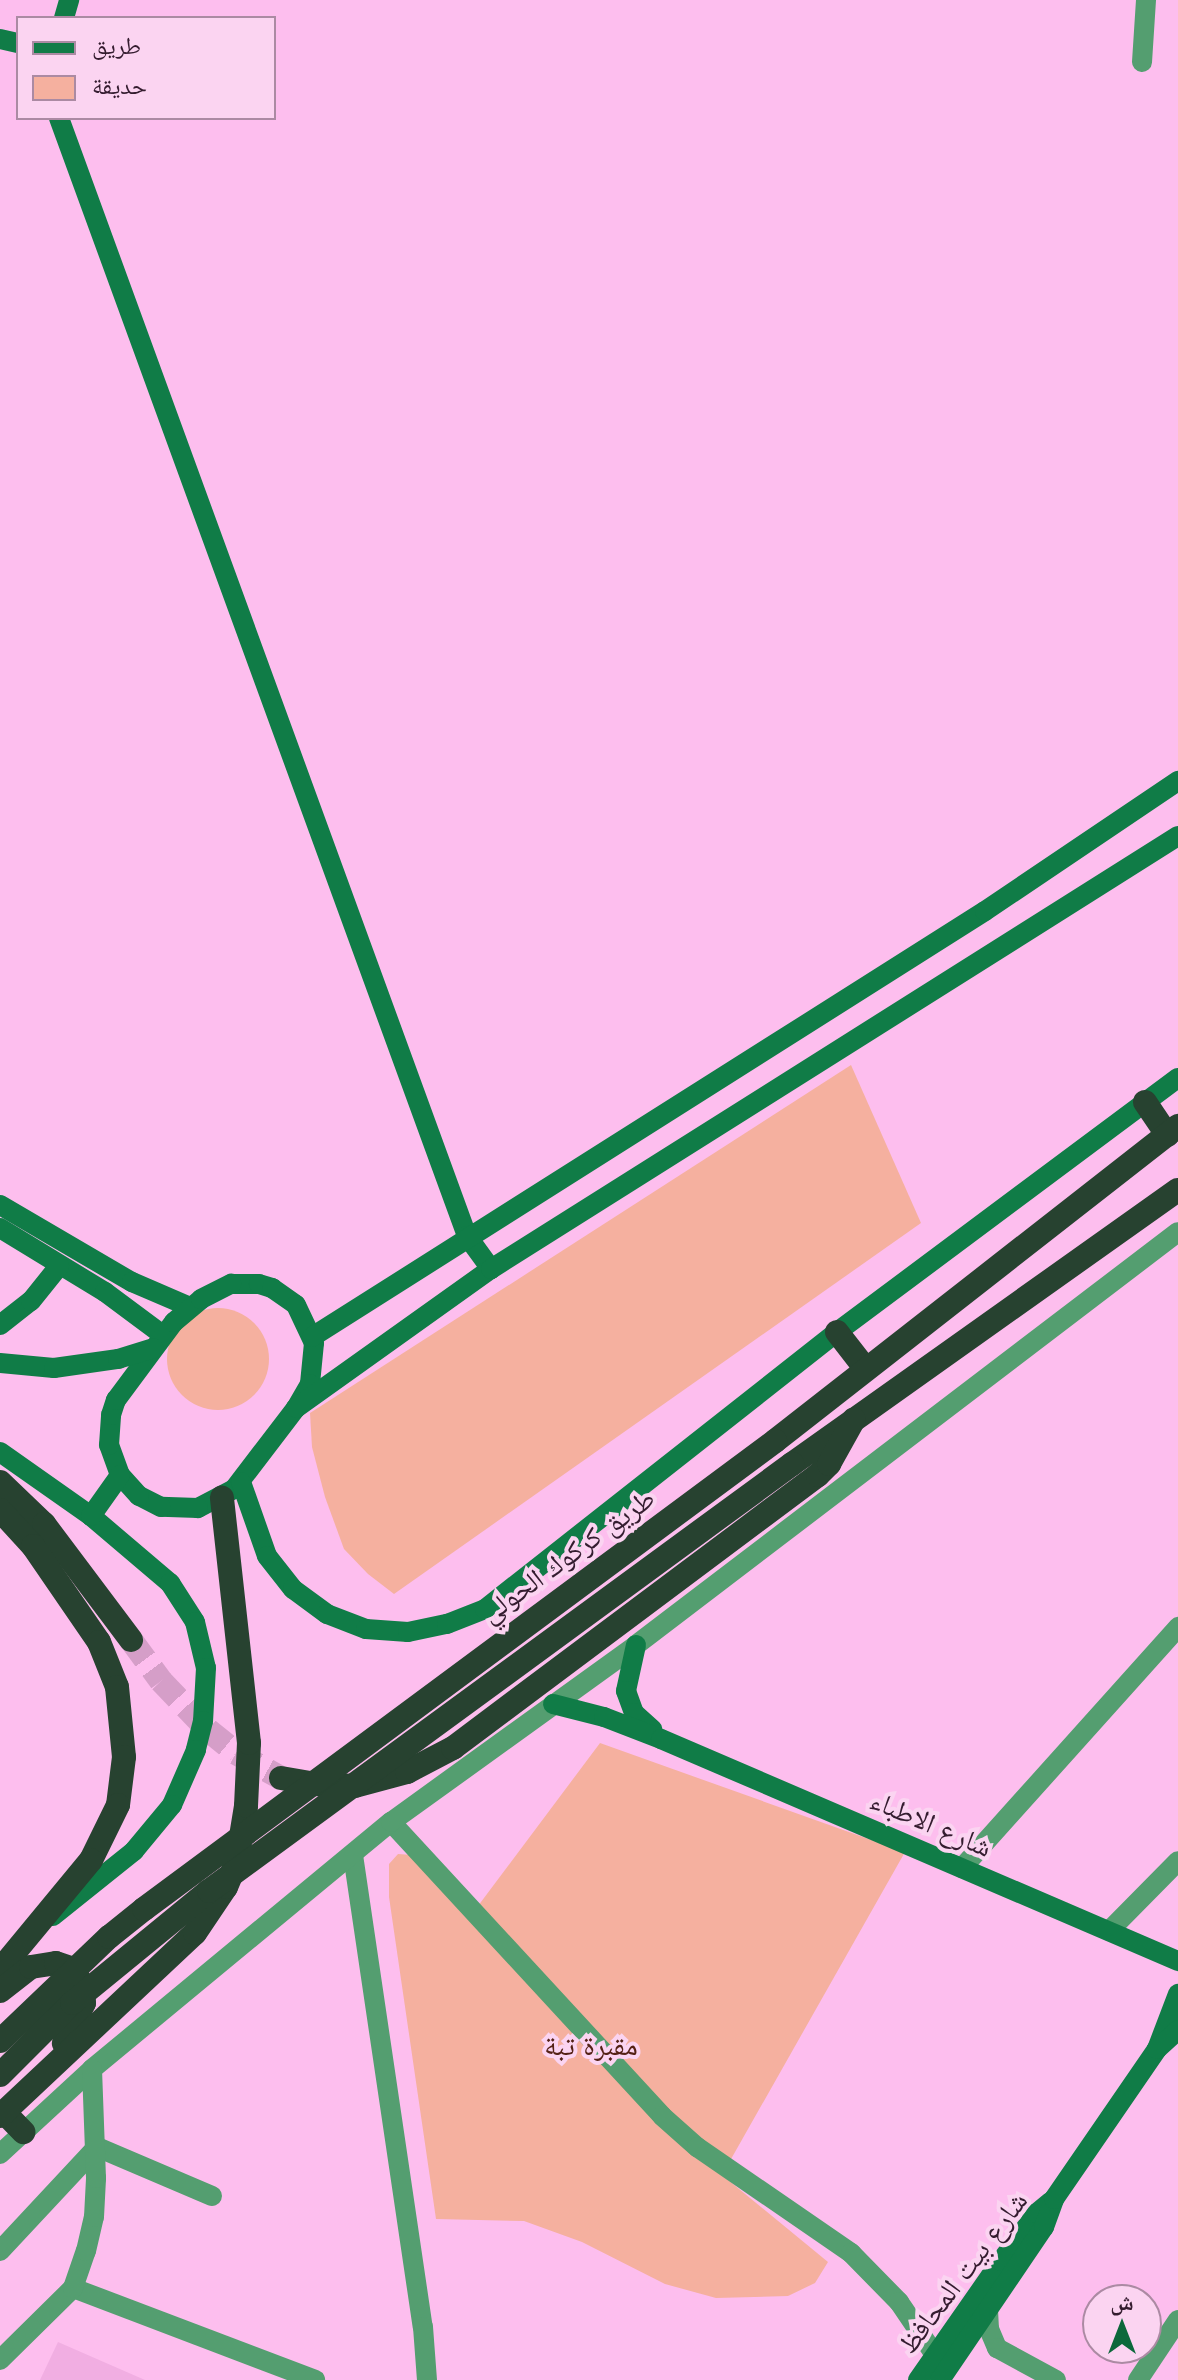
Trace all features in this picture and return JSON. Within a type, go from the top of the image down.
[{"type":"highway","points":[[1145,1102],[1172,1131]]},
{"type":"highway","name":"طريق كركوك الحولي","points":[[0,2041],[109,1937],[144,1909],[775,1441],[1172,1131]]},
{"type":"highway","name":"طريق كركوك الحولي","points":[[0,2075],[72,2003],[209,1891],[854,1419],[1178,1190]]},
{"type":"highway","points":[[837,1332],[865,1368]]},
{"type":"highway","points":[[281,1778],[314,1784],[355,1786],[407,1772],[463,1741],[818,1475],[829,1464],[854,1419]]},
{"type":"highway","points":[[0,1482],[44,1524],[131,1640]]},
{"type":"highway","points":[[23,2132],[2,2114],[50,2065],[195,1933],[212,1911],[237,1861],[246,1806],[248,1727],[232,1490]]},
{"type":"highway","points":[[0,1510],[33,1546],[99,1642],[117,1687],[123,1731],[123,1778],[107,1832],[91,1860],[0,1970]]},
{"type":"highway","points":[[0,1991],[31,1967],[45,1963],[64,1964],[78,1976],[84,1993],[81,2015],[50,2065]]},
{"type":"main road","points":[[60,120],[467,1236],[491,1269]]},
{"type":"main road","points":[[312,1337],[467,1236],[985,911],[1178,781]]},
{"type":"main road","points":[[296,1408],[491,1269],[1178,836]]},
{"type":"main road","points":[[232,1490],[267,1556],[293,1589],[327,1614],[366,1629],[408,1632],[447,1624],[485,1609],[837,1332],[1178,1078]]},
{"type":"main road","points":[[0,1205],[132,1282],[190,1307]]},
{"type":"main road","points":[[0,1228],[105,1292],[158,1341]]},
{"type":"main road","points":[[0,1325],[31,1301],[59,1266]]},
{"type":"main road","points":[[231,1284],[259,1284],[285,1295],[296,1305],[312,1337],[313,1370],[296,1408],[232,1490],[185,1510],[161,1507],[139,1496],[120,1475],[109,1445],[111,1415],[116,1400],[158,1341],[190,1307],[231,1284]]},
{"type":"main road","points":[[0,1363],[54,1368],[118,1359],[158,1341]]},
{"type":"main road","points":[[0,1452],[91,1516],[153,1567],[184,1602],[195,1622],[204,1656],[203,1721],[186,1779],[155,1829],[134,1851],[28,1936]]},
{"type":"main road","points":[[91,1516],[120,1475]]},
{"type":"main road","name":"شارع الاطباء","points":[[636,1645],[626,1679],[629,1702],[634,1713],[661,1739]]},
{"type":"main road","name":"شارع الاطباء","points":[[553,1704],[604,1717],[661,1739],[1178,1961]]},
{"type":"main road","name":"شارع بيت المحافظ","points":[[1157,2049],[1178,1994]]},
{"type":"main road","name":"شارع بيت المحافظ","points":[[940,2380],[1044,2227],[1054,2199],[1157,2049],[1178,2030]]},
{"type":"main road","name":"شارع بيت المحافظ","points":[[918,2380],[1037,2213],[1054,2199]]},
{"type":"street","points":[[1142,62],[1146,0]]},
{"type":"street","points":[[0,2154],[92,2069],[391,1822],[636,1645],[1178,1232]]},
{"type":"street","points":[[962,1868],[1178,1627]]},
{"type":"street","points":[[391,1822],[662,2116],[697,2147],[851,2253],[899,2302],[935,2355]]},
{"type":"street","points":[[353,1855],[423,2327],[427,2380]]},
{"type":"street","points":[[1109,1931],[1178,1861]]},
{"type":"street","points":[[0,2360],[73,2288],[94,2217],[97,2147],[92,2069]]},
{"type":"street","points":[[97,2147],[212,2196]]},
{"type":"street","points":[[0,2251],[97,2147]]},
{"type":"street","points":[[73,2288],[315,2380]]},
{"type":"street","points":[[988,2310],[989,2329],[997,2348],[1056,2380]]},
{"type":"street","points":[[1138,2380],[1178,2320]]},
{"type":"shaded area","points":[[58,2342],[145,2380],[40,2380]]},
{"type":"green space","points":[[851,1065],[921,1223],[394,1594],[368,1574],[344,1549],[325,1497],[312,1447],[310,1413]]},
{"type":"green space","points":[[218,1308],[237,1312],[254,1323],[265,1340],[269,1359],[265,1378],[254,1395],[237,1406],[218,1410],[199,1406],[182,1395],[171,1378],[167,1359],[171,1340],[182,1323],[199,1312]]},
{"type":"green space","name":"مقبرة تبة","points":[[600,1743],[905,1852],[722,2175],[828,2262],[815,2283],[788,2296],[716,2298],[665,2284],[582,2242],[524,2221],[436,2219],[389,1897],[389,1864],[398,1854],[412,1855],[469,1918]]},
{"type":"tunnel","points":[[131,1640],[161,1681],[208,1730],[236,1753],[281,1778]]}]
